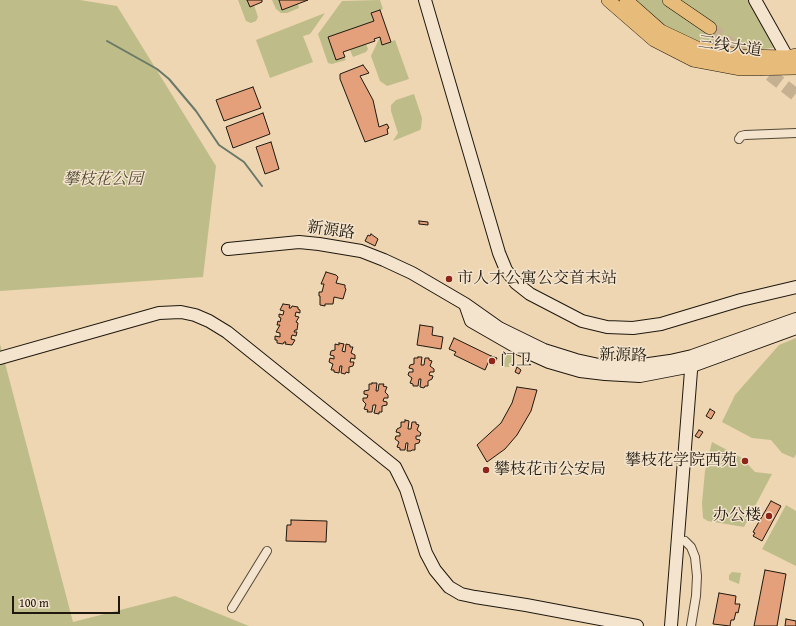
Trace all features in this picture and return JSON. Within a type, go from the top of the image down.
[{"type":"main road","name":"三线大道","points":[[608,0],[654,40],[693,60],[741,69],[793,65]]},
{"type":"main road","name":"三线大道","points":[[626,0],[661,31],[697,48],[793,65]]},
{"type":"main road","points":[[669,0],[710,28]]},
{"type":"street","points":[[425,0],[499,253],[506,270],[516,283],[530,294],[582,321],[607,327],[633,328],[661,324],[741,300],[796,287]]},
{"type":"street","points":[[755,0],[793,65]]},
{"type":"street","points":[[739,139],[745,135],[796,133]]},
{"type":"street","name":"新源路","points":[[228,249],[299,242],[361,251],[412,273],[465,304],[499,328],[544,350],[576,360],[599,365],[642,365],[692,360],[796,328]]},
{"type":"street","points":[[0,358],[159,313],[181,312],[195,315],[210,321],[227,332],[396,467],[406,488],[426,553],[435,570],[450,587],[461,594],[476,598],[526,605],[637,626]]},
{"type":"street","name":"新源路","points":[[692,360],[796,319]]},
{"type":"street","points":[[671,626],[692,360]]},
{"type":"street","points":[[685,541],[691,547],[695,558],[697,576],[696,596],[691,626]]},
{"type":"street","points":[[232,608],[267,551]]},
{"type":"green space","name":"攀枝花公园","points":[[0,0],[80,0],[117,6],[216,166],[203,277],[0,291]]},
{"type":"green space","points":[[238,0],[247,0],[250,6],[254,5],[258,17],[256,21],[251,23],[246,21]]},
{"type":"green space","points":[[272,0],[279,0],[282,10],[298,4],[299,8],[287,13],[281,13],[276,9]]},
{"type":"green space","points":[[380,0],[383,9],[371,13],[374,21],[329,37],[346,60],[332,64],[328,63],[318,34],[342,1]]},
{"type":"green space","points":[[632,0],[749,0],[778,47],[741,52],[698,44],[663,26]]},
{"type":"green space","points":[[325,13],[310,34],[303,36],[313,62],[270,78],[256,40]]},
{"type":"green space","points":[[380,37],[382,45],[395,40],[409,79],[387,86],[380,81],[371,56]]},
{"type":"green space","points":[[366,44],[368,49],[366,52],[353,57],[350,50]]},
{"type":"green space","points":[[414,94],[422,118],[421,128],[420,130],[393,141],[398,133],[391,111],[391,105],[396,100]]},
{"type":"green space","points":[[796,338],[796,454],[794,458],[782,453],[771,440],[752,438],[722,422],[735,395],[779,345]]},
{"type":"green space","points":[[0,344],[73,622],[175,596],[249,626],[0,626]]},
{"type":"green space","points":[[510,352],[514,357],[509,367],[505,367],[503,364],[507,354]]},
{"type":"green space","points":[[712,442],[742,458],[755,472],[772,474],[744,527],[708,521],[703,518],[702,503],[705,471]]},
{"type":"green space","points":[[786,505],[796,511],[796,566],[762,549]]},
{"type":"green space","points":[[732,572],[741,573],[739,584],[729,580],[729,575]]},
{"type":"building","points":[[247,0],[262,0],[262,2],[250,7]]},
{"type":"building","points":[[279,0],[308,0],[282,10]]},
{"type":"building","points":[[380,10],[391,42],[382,45],[380,37],[374,39],[375,41],[343,52],[345,57],[336,60],[328,37],[374,21],[371,13]]},
{"type":"building","points":[[363,65],[369,73],[360,76],[373,100],[379,127],[387,124],[389,128],[387,129],[388,134],[365,142],[340,79],[340,74]]},
{"type":"building","points":[[253,87],[261,108],[224,121],[216,100]]},
{"type":"building","points":[[263,113],[270,134],[233,148],[226,127]]},
{"type":"building","points":[[271,142],[279,169],[265,174],[256,147]]},
{"type":"building","points":[[419,221],[428,222],[428,225],[419,224]]},
{"type":"building","points":[[371,234],[378,239],[375,246],[365,241],[368,235],[370,236]]},
{"type":"building","points":[[326,272],[336,275],[338,277],[336,283],[345,285],[346,289],[343,299],[334,297],[333,304],[325,304],[325,306],[320,305],[319,292],[322,292],[324,284],[321,284]]},
{"type":"building","points":[[283,304],[290,305],[289,308],[292,306],[298,307],[300,310],[300,313],[296,312],[295,316],[299,317],[296,322],[298,323],[297,330],[294,332],[297,332],[296,336],[292,335],[291,339],[295,340],[292,345],[285,344],[286,342],[283,344],[277,343],[277,340],[275,340],[275,336],[280,337],[280,333],[276,332],[280,325],[277,325],[281,318],[279,317],[279,314],[283,315],[284,311],[280,310]]},
{"type":"building","points":[[420,325],[433,327],[432,335],[443,337],[441,349],[417,345]]},
{"type":"building","points":[[454,338],[491,356],[485,370],[454,355],[456,352],[449,349]]},
{"type":"building","points":[[339,343],[344,344],[342,351],[345,352],[346,344],[353,347],[351,353],[355,355],[355,359],[351,358],[350,362],[354,362],[353,366],[349,367],[349,373],[341,373],[342,366],[340,366],[339,373],[331,370],[333,364],[329,362],[330,358],[334,359],[334,356],[330,355],[331,351],[335,350],[335,344],[339,345]]},
{"type":"building","name":"门卫","points":[[491,356],[497,358],[494,365],[488,363]]},
{"type":"building","points":[[422,357],[421,365],[424,365],[425,358],[429,358],[429,360],[432,361],[430,366],[434,369],[434,372],[430,372],[429,375],[433,376],[432,379],[428,381],[428,386],[425,386],[424,388],[420,387],[421,379],[419,379],[418,386],[413,386],[413,384],[410,383],[412,378],[408,375],[409,372],[413,372],[413,369],[409,368],[410,365],[414,364],[414,358]]},
{"type":"building","name":"门卫","points":[[517,367],[521,370],[519,374],[515,372]]},
{"type":"building","points":[[377,383],[376,391],[378,391],[379,384],[384,384],[383,386],[387,387],[385,392],[388,395],[388,398],[384,398],[383,401],[387,402],[387,405],[382,406],[382,412],[379,412],[379,414],[374,413],[376,405],[373,405],[372,412],[367,412],[368,410],[364,409],[366,404],[363,401],[363,398],[367,398],[368,395],[364,394],[364,391],[369,390],[369,384]]},
{"type":"building","points":[[517,387],[537,390],[531,411],[517,435],[505,449],[487,462],[477,445],[501,423],[512,403]]},
{"type":"building","points":[[710,409],[715,412],[711,419],[706,416]]},
{"type":"building","points":[[405,420],[409,421],[408,429],[411,429],[412,422],[416,422],[416,424],[419,425],[417,430],[421,433],[420,436],[416,436],[416,439],[420,440],[419,443],[415,444],[415,450],[407,451],[408,443],[406,443],[405,450],[400,450],[400,448],[397,447],[399,442],[395,439],[396,436],[400,436],[400,433],[396,432],[397,429],[401,427],[401,422],[405,422]]},
{"type":"building","points":[[699,430],[703,432],[699,438],[695,436]]},
{"type":"building","name":"办公楼","points":[[771,501],[781,506],[762,541],[753,536],[755,533],[753,532]]},
{"type":"building","points":[[291,520],[327,521],[326,542],[286,541],[287,525],[291,525]]},
{"type":"building","points":[[765,570],[786,574],[777,626],[754,626]]},
{"type":"building","points":[[719,593],[736,596],[735,604],[740,604],[738,613],[736,612],[734,620],[731,620],[730,626],[713,624]]},
{"type":"building","points":[[786,619],[796,621],[796,626],[785,626]]},
{"type":"waterway","points":[[107,41],[157,69],[169,79],[196,111],[219,145],[244,162],[262,186]]},
{"type":"tunnel","points":[[710,28],[796,95]]},
{"type":"place","name":"市人才公寓公交首末站","points":[[449,279]]},
{"type":"place","name":"门卫","points":[[492,361]]},
{"type":"place","name":"攀枝花学院西苑","points":[[745,461]]},
{"type":"place","name":"攀枝花市公安局","points":[[486,470]]},
{"type":"place","name":"办公楼","points":[[769,516]]}]
